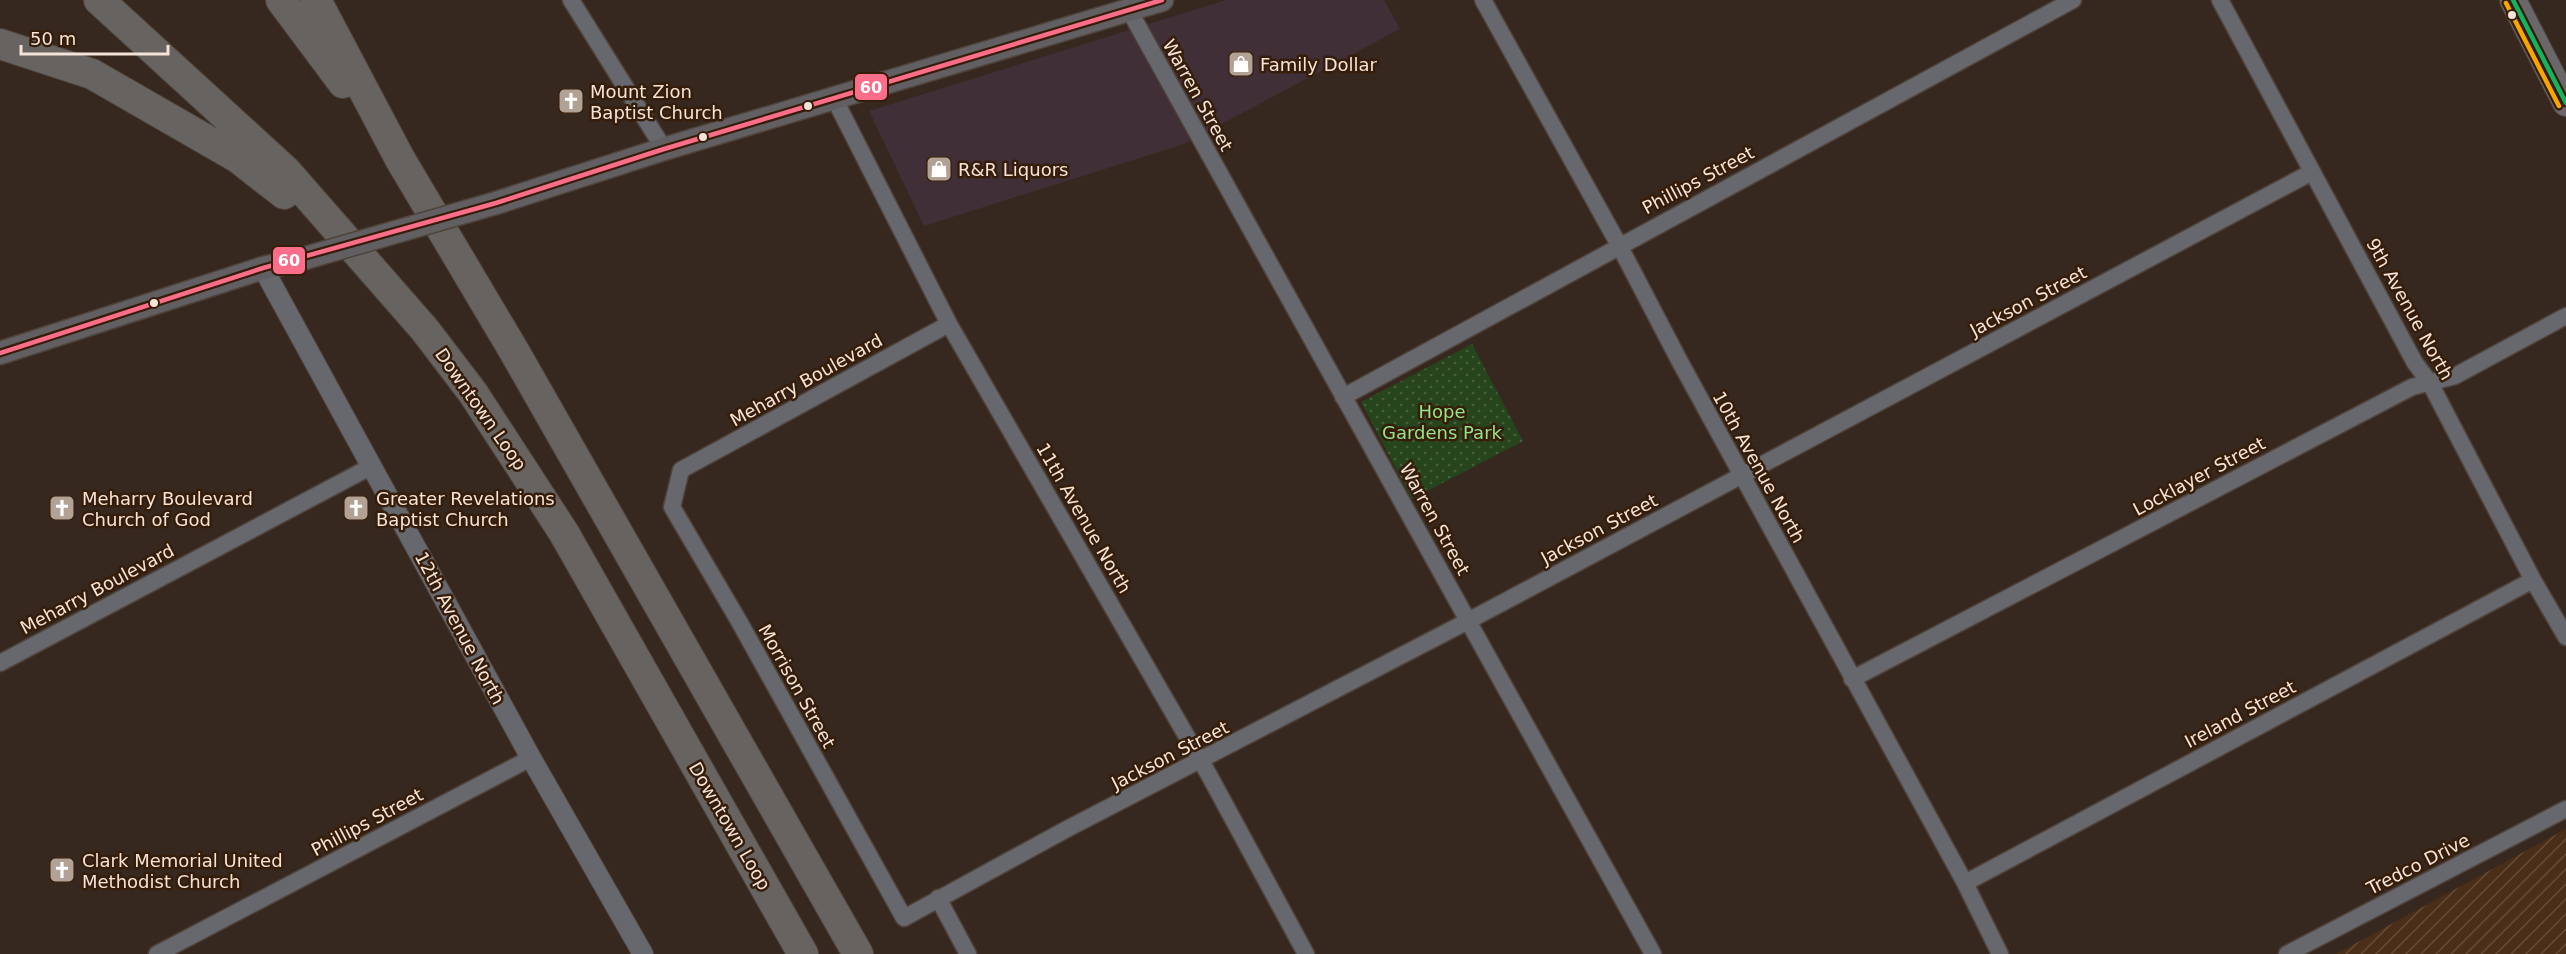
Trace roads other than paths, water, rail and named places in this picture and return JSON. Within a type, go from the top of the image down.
[{"type":"highway","name":"Downtown Loop","points":[[99,0],[286,171],[425,330],[473,393],[564,532],[803,954]]},
{"type":"highway","points":[[281,0],[400,159]]},
{"type":"highway","points":[[316,0],[400,159],[514,351],[858,954]]},
{"type":"highway","points":[[0,44],[92,75],[140,102],[238,158],[344,240]]},
{"type":"main road","points":[[0,353],[263,268],[295,261],[496,203],[664,149],[1162,0]]},
{"type":"main road","points":[[2513,0],[2566,103]]},
{"type":"street","points":[[571,0],[664,149]]},
{"type":"street","name":"10th Avenue North","points":[[1483,0],[1619,245],[1852,679],[1965,883],[2000,954]]},
{"type":"street","name":"Phillips Street","points":[[1342,397],[2073,0]]},
{"type":"street","name":"9th Avenue North","points":[[2220,0],[2415,363],[2430,383],[2533,580],[2566,638]]},
{"type":"street","name":"Warren Street","points":[[1129,10],[1653,954]]},
{"type":"street","name":"11th Avenue North","points":[[834,98],[950,324],[1201,761],[1306,954]]},
{"type":"street","name":"Jackson Street","points":[[904,918],[1065,830],[1468,621],[2312,172]]},
{"type":"street","name":"12th Avenue North","points":[[263,268],[531,758],[643,954]]},
{"type":"street","name":"Locklayer Street","points":[[1852,679],[2412,387],[2455,376],[2566,316]]},
{"type":"street","name":"Meharry Boulevard","points":[[681,470],[950,324]]},
{"type":"street","name":"Meharry Boulevard","points":[[0,663],[372,466]]},
{"type":"street","name":"Morrison Street","points":[[681,470],[672,507],[740,623],[904,918]]},
{"type":"street","name":"Ireland Street","points":[[1965,883],[2533,580]]},
{"type":"street","name":"Phillips Street","points":[[157,954],[531,758]]},
{"type":"street","name":"Tredco Drive","points":[[2287,954],[2566,809]]},
{"type":"street","points":[[938,898],[968,954]]},
{"type":"place","name":"Family Dollar","points":[[1241,64]]},
{"type":"place","name":"Mount Zion Baptist Church","points":[[571,101]]},
{"type":"place","name":"R&R Liquors","points":[[939,169]]},
{"type":"place","name":"Meharry Boulevard Church of God","points":[[62,508]]},
{"type":"place","name":"Greater Revelations Baptist Church","points":[[356,508]]},
{"type":"place","name":"Clark Memorial United Methodist Church","points":[[62,870]]},
{"type":"park label","name":"Hope Gardens Park","points":[[1442,421]]}]
